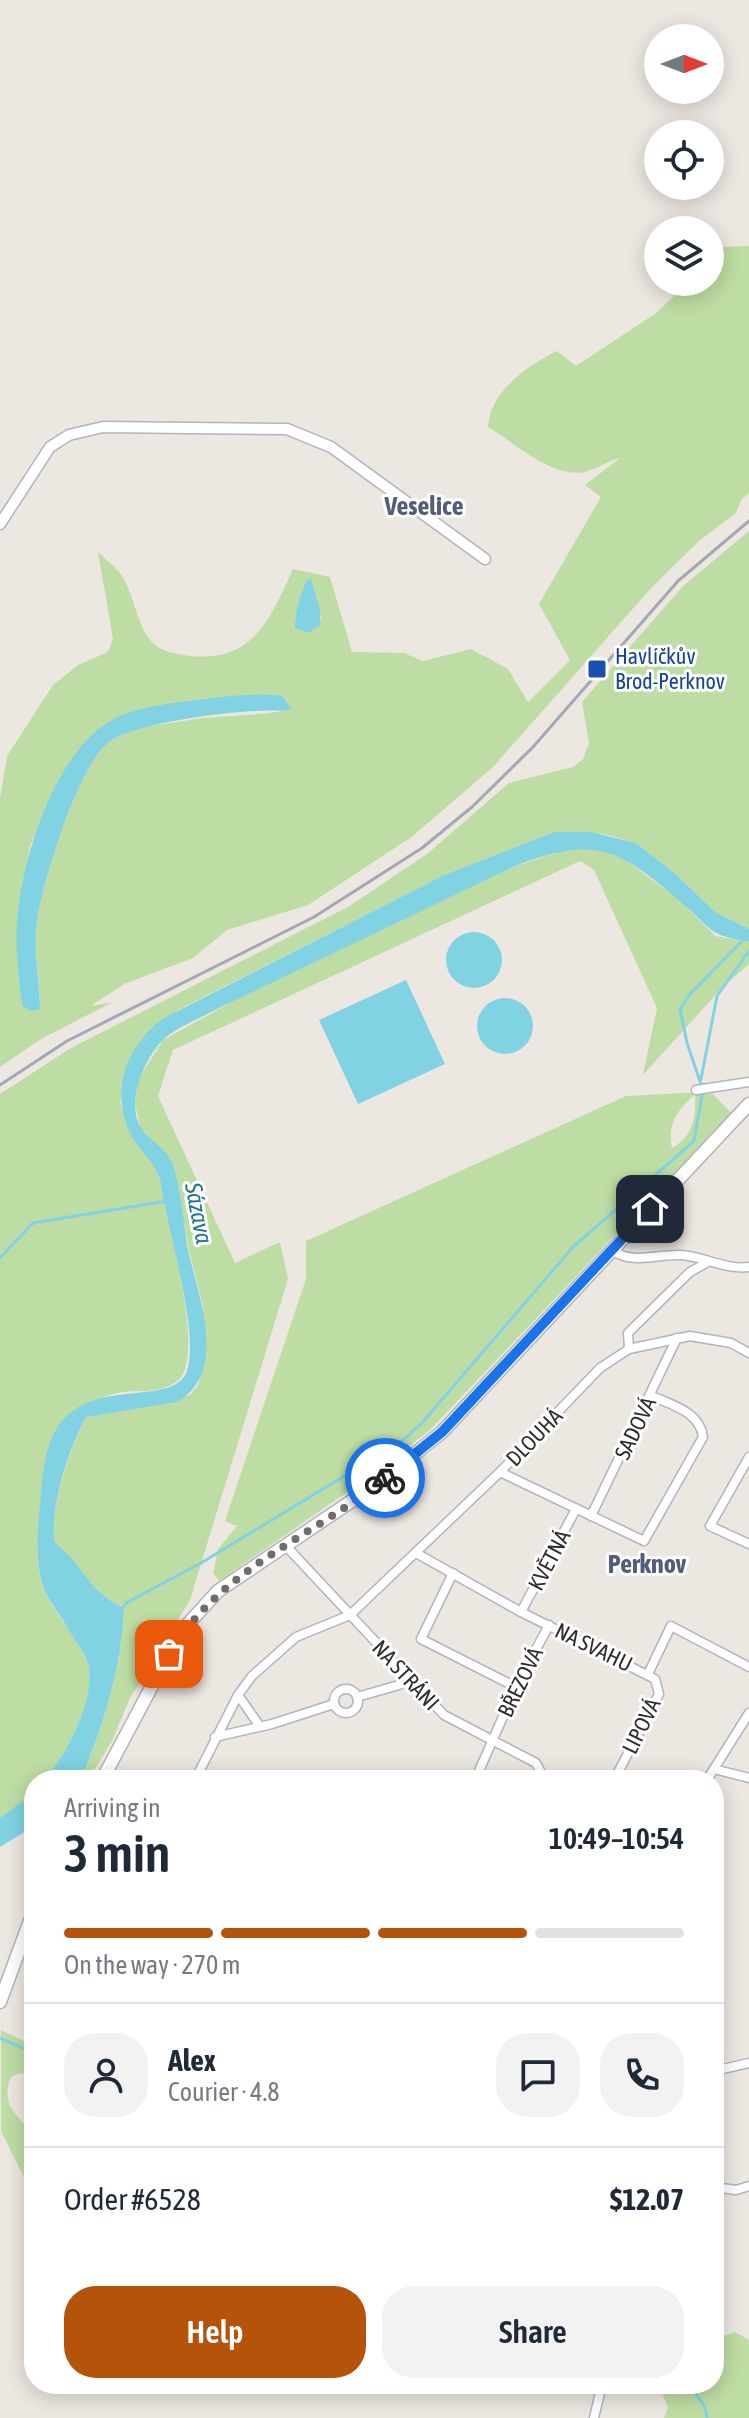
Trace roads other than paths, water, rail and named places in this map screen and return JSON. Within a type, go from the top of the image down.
[{"type":"main road","points":[[108,1770],[188,1624],[218,1591],[380,1482],[442,1432],[749,1104]]},
{"type":"main road","points":[[0,2002],[24,1937]]},
{"type":"street","points":[[0,524],[50,447],[69,435],[103,427],[287,429],[331,447],[485,559]]},
{"type":"street","points":[[696,1090],[749,1082]]},
{"type":"street","points":[[612,1250],[622,1257],[682,1255],[734,1269],[749,1267]]},
{"type":"street","points":[[629,1349],[628,1333],[690,1272],[708,1262]]},
{"type":"street","name":"DLOUHÁ","points":[[350,1615],[500,1472],[600,1368],[629,1349],[677,1338],[703,1337],[731,1343],[749,1353]]},
{"type":"street","name":"SADOVÁ","points":[[591,1516],[652,1396],[677,1338]]},
{"type":"street","points":[[500,1472],[644,1541],[701,1442],[702,1427],[693,1417],[652,1396]]},
{"type":"street","points":[[749,1457],[710,1526],[749,1544]]},
{"type":"street","name":"KVĚTNÁ","points":[[521,1612],[576,1509]]},
{"type":"street","name":"NA STRÁNI","points":[[285,1545],[444,1715],[536,1763],[540,1770]]},
{"type":"street","name":"NA SVAHU","points":[[416,1553],[521,1612],[648,1674],[671,1626],[749,1667]]},
{"type":"street","points":[[453,1573],[421,1639],[516,1687]]},
{"type":"street","points":[[200,1770],[238,1695],[252,1676],[296,1637],[350,1615]]},
{"type":"street","name":"BŘEZOVÁ","points":[[479,1770],[516,1687],[549,1625]]},
{"type":"street","name":"LIPOVÁ","points":[[619,1770],[659,1694],[658,1684],[648,1674]]},
{"type":"street","points":[[357,1697],[399,1685]]},
{"type":"street","points":[[344,1689],[352,1690],[357,1697],[356,1707],[348,1713],[340,1712],[334,1704],[335,1695],[344,1689]]},
{"type":"street","points":[[238,1695],[259,1725]]},
{"type":"street","points":[[215,1737],[334,1704]]},
{"type":"street","points":[[718,1770],[714,1769],[749,1713]]},
{"type":"street","points":[[724,1772],[749,1778]]},
{"type":"street","points":[[724,2069],[749,2063]]},
{"type":"street","points":[[724,2188],[736,2190],[749,2186]]},
{"type":"street","points":[[594,2418],[600,2394]]},
{"type":"water","points":[[311,579],[320,609],[320,625],[308,633],[295,628],[295,622],[302,592],[307,580]]},
{"type":"water","points":[[229,696],[282,696],[291,708],[286,711],[223,714],[147,727],[112,740],[100,752],[75,796],[64,824],[40,905],[36,944],[40,1009],[31,1011],[22,1006],[17,932],[26,866],[46,805],[78,751],[97,730],[120,716],[138,710]]},
{"type":"water","points":[[554,832],[591,832],[636,843],[678,876],[715,912],[749,929],[749,942],[717,933],[640,869],[622,859],[604,852],[565,851],[513,867],[211,1012],[180,1028],[156,1048],[140,1079],[136,1114],[142,1130],[170,1158],[176,1175],[188,1250],[203,1310],[206,1353],[202,1372],[193,1389],[177,1402],[86,1417],[73,1446],[58,1493],[54,1541],[98,1590],[124,1608],[123,1629],[111,1692],[85,1770],[52,1770],[78,1725],[90,1678],[84,1655],[48,1598],[39,1571],[38,1523],[47,1451],[53,1435],[67,1416],[85,1404],[105,1397],[165,1389],[178,1382],[187,1371],[190,1353],[186,1305],[160,1179],[133,1139],[124,1117],[122,1085],[131,1056],[149,1030],[162,1019],[444,875]]},
{"type":"water","points":[[474,932],[494,940],[502,960],[494,980],[474,988],[454,980],[446,960],[454,940]]},
{"type":"water","points":[[406,980],[445,1064],[358,1104],[319,1020]]},
{"type":"water","points":[[505,998],[525,1006],[533,1026],[525,1046],[505,1054],[485,1046],[477,1026],[485,1006]]},
{"type":"water","points":[[24,1800],[24,1832],[0,1847],[0,1818]]},
{"type":"waterway","points":[[121,1611],[126,1603],[201,1563],[402,1441],[421,1424],[573,1247],[694,1141],[703,1090],[687,1043],[680,1009],[690,994],[744,939]]},
{"type":"waterway","points":[[701,1079],[717,996],[749,951]]},
{"type":"waterway","points":[[0,1258],[33,1223],[167,1201]]},
{"type":"waterway","points":[[0,2038],[24,2049]]},
{"type":"waterway","points":[[696,2394],[705,2407],[707,2418]]},
{"type":"railway","points":[[0,1085],[67,1041],[314,917],[422,848],[472,807],[533,747],[678,581],[749,521]]},
{"type":"place","name":"Havlíčkův Brod-Perknov","points":[[597,669]]},
{"type":"district","name":"Veselice","points":[[424,506]]},
{"type":"district","name":"Perknov","points":[[647,1564]]},
{"type":"water label","name":"Sázava","points":[[199,1213]]}]
